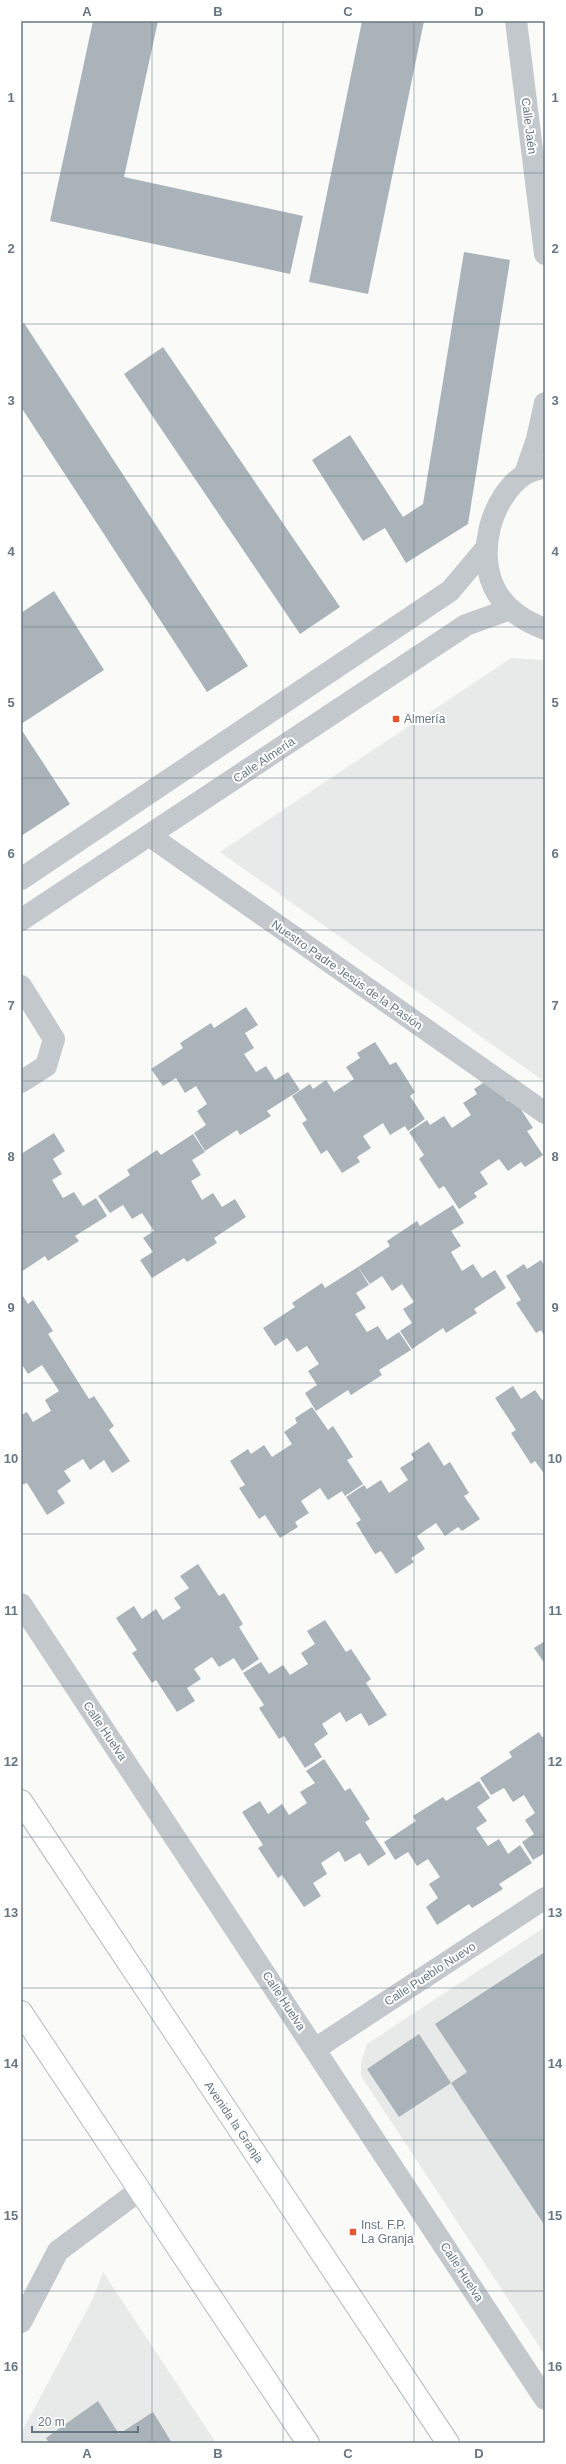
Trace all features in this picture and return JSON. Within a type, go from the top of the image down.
[{"type":"main road","name":"Avenida la Granja","points":[[21,1800],[448,2443]]},
{"type":"main road","points":[[21,2012],[308,2443]]},
{"type":"street","name":"Calle Jaén","points":[[516,21],[545,254]]},
{"type":"street","points":[[545,403],[537,439],[535,471],[503,496],[494,512],[487,547],[490,572],[497,592],[510,609],[530,624],[545,629]]},
{"type":"street","points":[[21,879],[450,592],[487,547]]},
{"type":"street","name":"Calle Almería","points":[[21,920],[150,836],[466,625],[510,609]]},
{"type":"street","name":"Nuestro Padre Jesús de la Pasión","points":[[150,836],[545,1113]]},
{"type":"street","points":[[21,986],[27,1010],[54,1038],[46,1066],[21,1082]]},
{"type":"street","name":"Calle Huelva","points":[[21,1604],[545,2399]]},
{"type":"street","name":"Calle Pueblo Nuevo","points":[[315,2049],[545,1898]]},
{"type":"street","points":[[21,2322],[58,2251],[140,2190]]},
{"type":"shaded area","points":[[511,658],[545,660],[545,1082],[220,852]]},
{"type":"shaded area","points":[[545,1927],[545,2355],[361,2076],[361,2063],[367,2044]]},
{"type":"shaded area","points":[[103,2272],[216,2443],[21,2443],[21,2433],[93,2299]]},
{"type":"building","points":[[93,21],[158,21],[124,177],[303,216],[290,274],[50,221]]},
{"type":"building","points":[[362,21],[424,21],[368,294],[309,282]]},
{"type":"building","points":[[464,252],[510,260],[468,524],[406,563],[385,528],[363,541],[312,460],[350,435],[403,517],[423,504]]},
{"type":"building","points":[[24,323],[248,666],[207,692],[21,407],[21,325]]},
{"type":"building","points":[[163,347],[340,607],[300,634],[124,374]]},
{"type":"building","points":[[54,591],[104,670],[21,724],[21,613]]},
{"type":"building","points":[[21,729],[70,804],[21,836]]},
{"type":"building","points":[[246,1007],[258,1025],[245,1033],[254,1048],[244,1054],[256,1072],[266,1066],[275,1080],[288,1072],[300,1090],[267,1111],[271,1116],[240,1135],[237,1130],[205,1151],[194,1133],[206,1125],[197,1111],[207,1104],[196,1086],[185,1093],[176,1078],[163,1086],[151,1069],[183,1048],[180,1043],[211,1023],[214,1028]]},
{"type":"building","points":[[375,1042],[390,1065],[396,1062],[415,1092],[410,1096],[425,1119],[408,1131],[405,1126],[390,1135],[383,1123],[363,1136],[371,1148],[357,1157],[360,1162],[342,1173],[327,1150],[321,1154],[302,1123],[307,1120],[292,1096],[310,1084],[313,1089],[326,1080],[334,1092],[354,1079],[346,1067],[360,1058],[357,1053]]},
{"type":"building","points":[[492,1077],[507,1101],[513,1097],[533,1128],[527,1131],[543,1155],[525,1167],[521,1162],[508,1171],[499,1159],[480,1172],[488,1184],[474,1193],[477,1197],[459,1209],[444,1186],[439,1189],[419,1159],[424,1155],[409,1132],[427,1120],[430,1125],[444,1116],[452,1128],[471,1115],[463,1103],[477,1094],[474,1089]]},
{"type":"building","points":[[54,1133],[65,1151],[53,1159],[62,1174],[52,1180],[63,1198],[74,1192],[83,1206],[96,1198],[107,1216],[75,1236],[79,1241],[48,1261],[45,1256],[21,1272],[21,1154]]},
{"type":"building","points":[[193,1134],[205,1152],[192,1160],[201,1175],[191,1181],[202,1200],[213,1193],[222,1207],[235,1199],[246,1217],[214,1238],[217,1243],[187,1262],[184,1258],[152,1278],[140,1260],[153,1252],[143,1238],[154,1231],[142,1213],[132,1219],[123,1205],[110,1213],[98,1196],[130,1175],[127,1170],[157,1150],[161,1155]]},
{"type":"building","points":[[453,1205],[464,1223],[451,1231],[461,1246],[451,1252],[462,1271],[473,1264],[482,1278],[495,1270],[506,1288],[474,1309],[477,1313],[446,1333],[443,1328],[412,1349],[400,1331],[412,1323],[403,1309],[414,1302],[402,1284],[392,1291],[382,1276],[370,1284],[358,1267],[390,1246],[387,1241],[417,1221],[420,1226]]},
{"type":"building","points":[[541,1260],[545,1266],[545,1337],[541,1330],[536,1333],[516,1303],[521,1300],[506,1276],[524,1264],[527,1269]]},
{"type":"building","points":[[358,1267],[369,1285],[356,1293],[366,1308],[355,1314],[367,1332],[378,1326],[387,1340],[399,1332],[411,1350],[379,1370],[382,1375],[351,1395],[348,1390],[316,1411],[305,1393],[317,1385],[308,1371],[319,1364],[307,1346],[297,1352],[287,1338],[275,1346],[263,1328],[295,1307],[292,1303],[322,1283],[325,1288]]},
{"type":"building","points":[[21,1293],[28,1304],[33,1300],[53,1331],[48,1334],[89,1399],[94,1396],[114,1426],[109,1430],[130,1461],[112,1473],[104,1460],[90,1470],[83,1459],[64,1471],[71,1481],[57,1491],[65,1503],[47,1515],[27,1483],[21,1485],[21,1415],[27,1412],[33,1422],[51,1411],[45,1400],[59,1391],[42,1365],[28,1374],[21,1363]]},
{"type":"building","points":[[513,1386],[521,1399],[535,1390],[542,1400],[545,1398],[545,1475],[535,1461],[531,1464],[511,1433],[516,1430],[495,1398]]},
{"type":"building","points":[[312,1407],[328,1430],[333,1426],[353,1457],[347,1460],[363,1484],[345,1496],[342,1491],[328,1500],[320,1488],[301,1501],[309,1513],[295,1522],[298,1527],[280,1538],[265,1515],[259,1519],[239,1488],[245,1485],[230,1461],[248,1449],[251,1454],[264,1445],[272,1457],[292,1444],[284,1432],[297,1423],[295,1418]]},
{"type":"building","points":[[429,1442],[444,1466],[450,1462],[469,1493],[464,1496],[480,1519],[462,1531],[458,1527],[445,1536],[436,1523],[417,1536],[425,1549],[411,1558],[414,1562],[396,1574],[381,1551],[375,1554],[356,1523],[361,1520],[346,1497],[364,1485],[367,1489],[381,1480],[389,1493],[408,1480],[400,1468],[414,1459],[411,1454]]},
{"type":"building","points":[[198,1564],[219,1596],[224,1593],[243,1624],[239,1627],[259,1659],[242,1671],[234,1658],[219,1667],[212,1657],[194,1669],[201,1679],[187,1688],[195,1701],[177,1712],[156,1680],[152,1683],[132,1653],[137,1650],[116,1618],[134,1606],[142,1619],[156,1609],[163,1620],[181,1608],[174,1598],[189,1588],[180,1576]]},
{"type":"building","points":[[325,1620],[346,1652],[351,1649],[371,1679],[366,1683],[387,1715],[369,1726],[361,1713],[346,1722],[340,1712],[322,1724],[328,1734],[314,1744],[322,1757],[305,1768],[284,1736],[279,1739],[259,1708],[264,1705],[243,1673],[261,1662],[269,1674],[283,1665],[290,1675],[308,1664],[301,1653],[315,1644],[307,1631]]},
{"type":"building","points":[[545,1641],[545,1664],[534,1648]]},
{"type":"building","points":[[539,1732],[542,1737],[545,1736],[545,1853],[533,1860],[522,1842],[534,1834],[525,1820],[535,1813],[524,1795],[513,1802],[504,1788],[491,1795],[480,1778],[512,1757],[509,1752]]},
{"type":"building","points":[[324,1759],[345,1791],[350,1788],[370,1819],[365,1822],[386,1854],[368,1866],[360,1853],[345,1862],[339,1851],[321,1863],[327,1874],[313,1883],[321,1896],[304,1907],[282,1875],[278,1878],[258,1848],[263,1845],[242,1812],[260,1801],[268,1814],[282,1804],[289,1815],[307,1803],[300,1792],[315,1783],[306,1771]]},
{"type":"building","points":[[479,1781],[490,1798],[477,1807],[487,1821],[476,1828],[488,1846],[499,1839],[508,1854],[520,1845],[532,1863],[499,1884],[503,1889],[472,1908],[469,1904],[437,1925],[426,1907],[438,1898],[429,1884],[440,1877],[428,1859],[417,1866],[408,1852],[395,1860],[384,1842],[416,1821],[413,1816],[443,1797],[446,1801]]},
{"type":"building","points":[[545,1952],[545,2226],[451,2083],[467,2072],[435,2024]]},
{"type":"building","points":[[419,2034],[451,2083],[399,2117],[367,2069]]},
{"type":"building","points":[[98,2401],[119,2434],[153,2412],[172,2443],[49,2443],[46,2438]]},
{"type":"place","name":"Almería","points":[[396,719]]},
{"type":"place","name":"Inst. F.P. La Granja","points":[[353,2232]]}]
